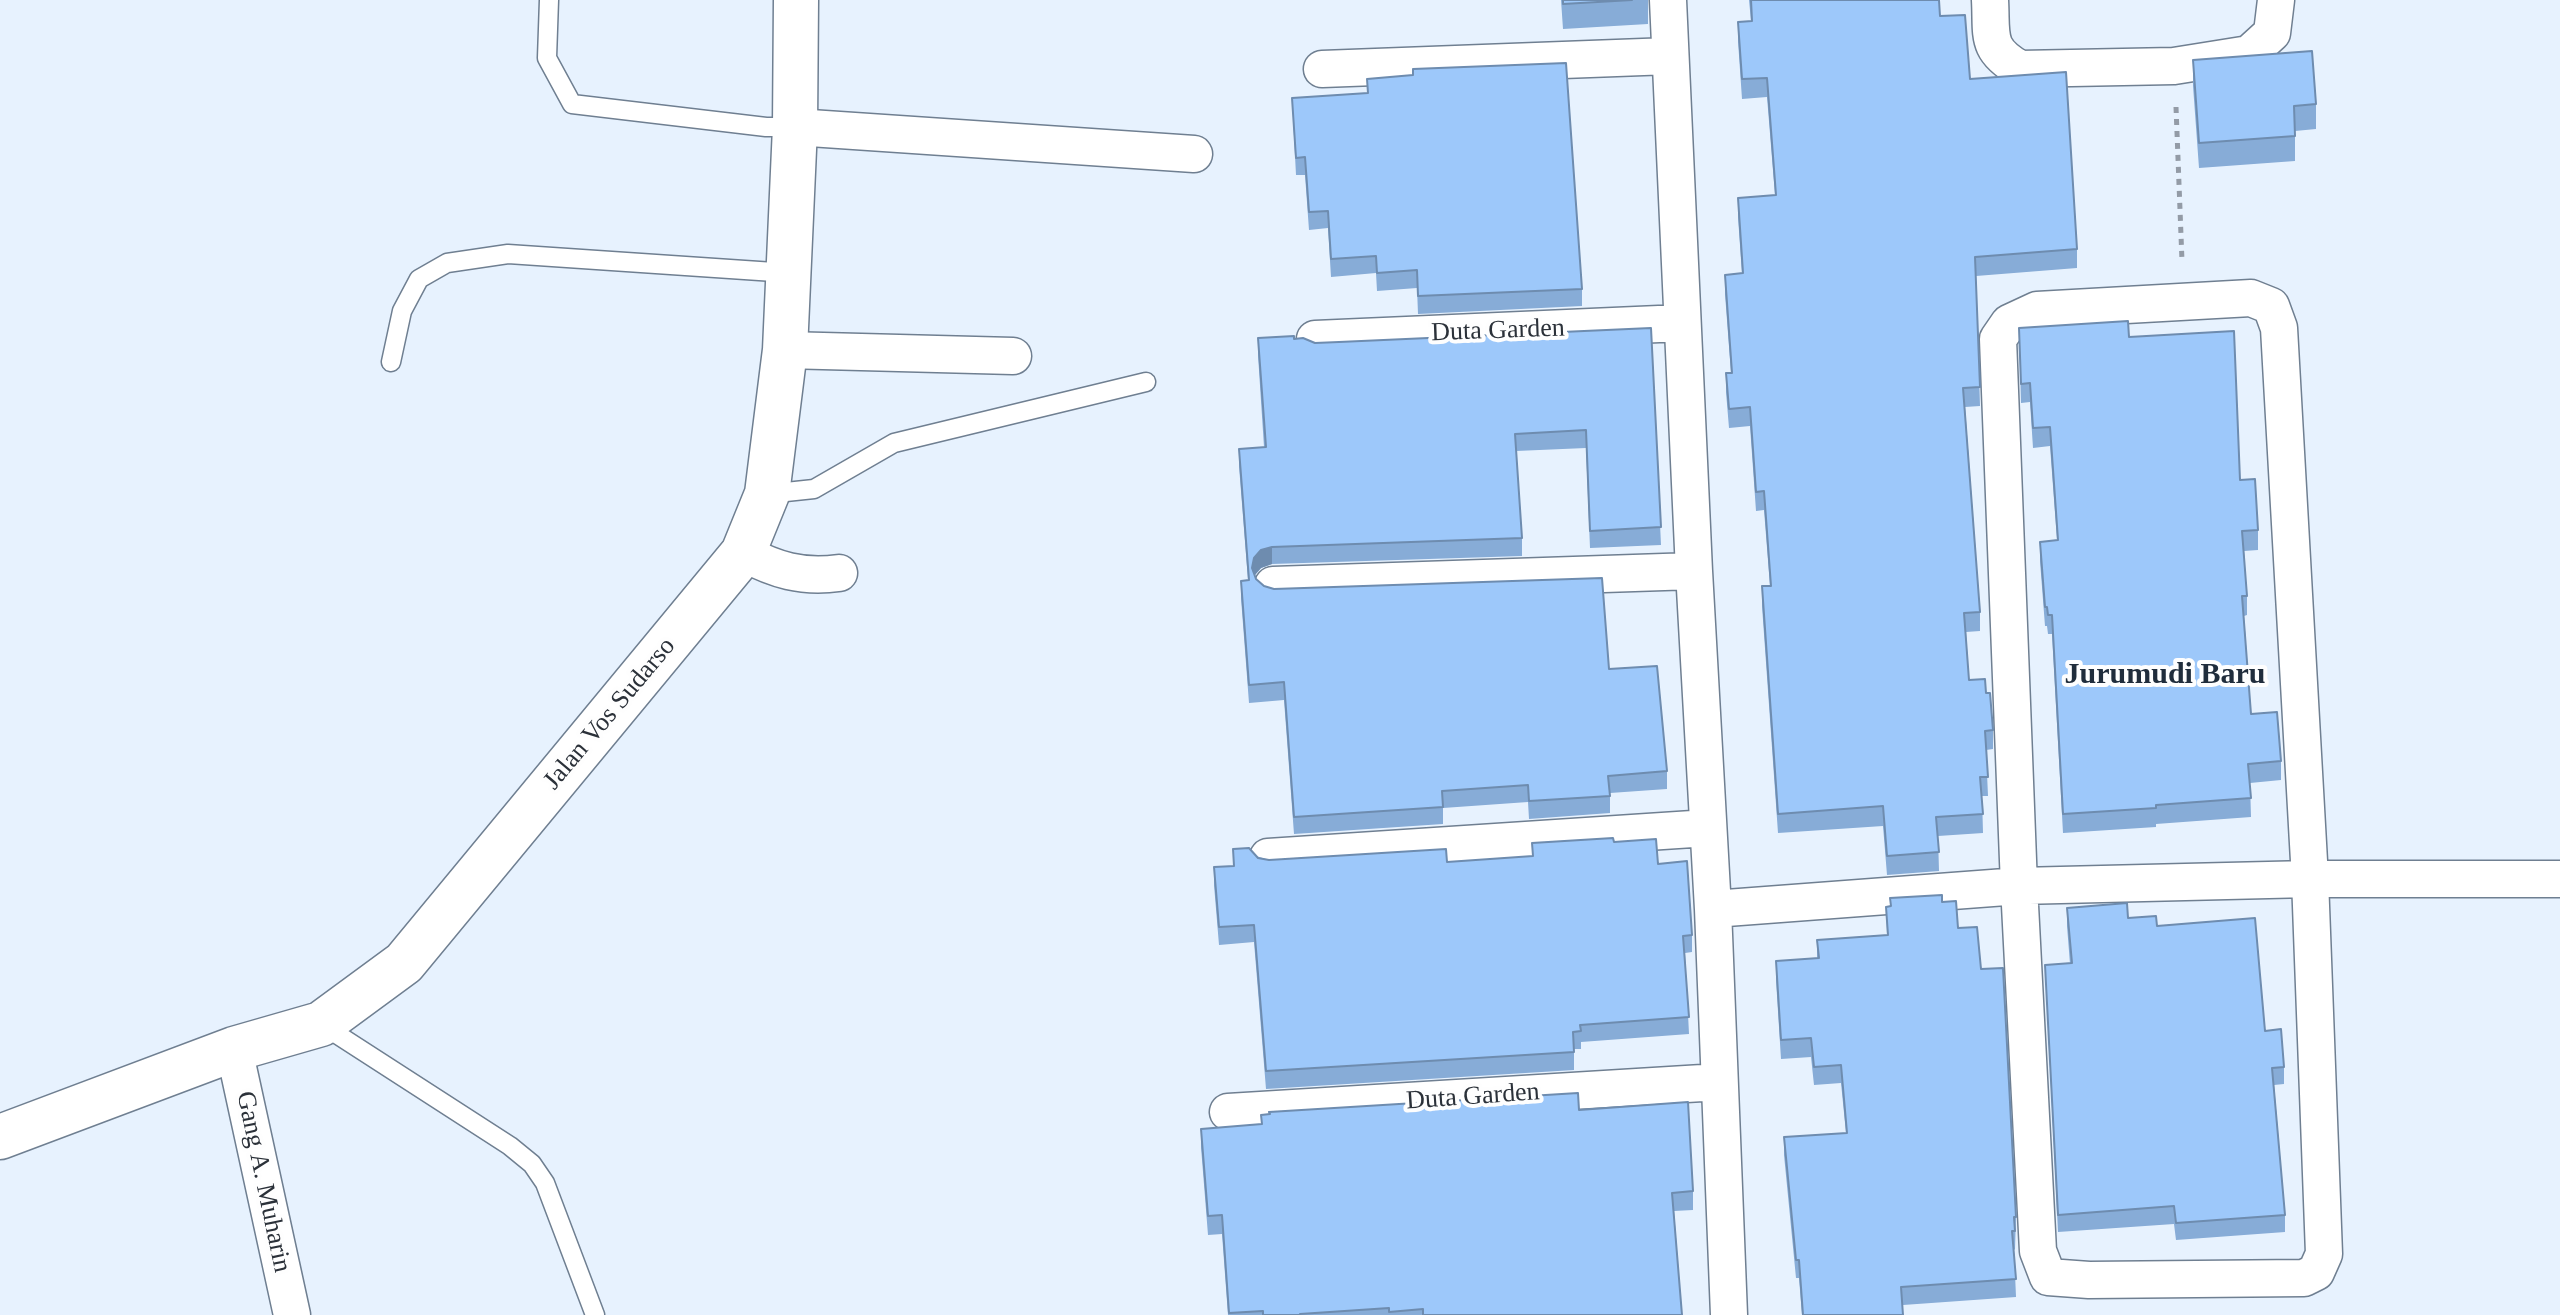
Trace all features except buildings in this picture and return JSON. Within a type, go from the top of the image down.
[{"type":"street","name":"Jalan Vos Sudarso","points":[[0,1137],[234,1049],[321,1024],[404,963],[743,553],[767,494],[785,350],[795,127],[796,0]]},
{"type":"street","points":[[1668,0],[1713,909],[1729,1315]]},
{"type":"street","points":[[1990,0],[1992,44],[2000,58],[2020,69],[2174,66],[2249,54],[2272,33],[2276,0]]},
{"type":"street","points":[[1322,69],[1670,56]]},
{"type":"street","points":[[795,127],[1194,154]]},
{"type":"street","points":[[2251,298],[2271,306],[2279,328],[2310,879],[2324,1254],[2316,1272],[2304,1278],[2089,1280],[2048,1277],[2038,1251],[2019,886],[1998,339],[2009,323],[2037,310],[2184,300],[2251,298]]},
{"type":"street","name":"Duta Garden","points":[[1315,339],[1682,323]]},
{"type":"street","points":[[785,350],[1013,356]]},
{"type":"street","points":[[743,553],[776,570],[821,576],[839,573]]},
{"type":"street","points":[[1273,585],[1694,571]]},
{"type":"street","points":[[1268,857],[1708,828]]},
{"type":"street","points":[[1713,909],[2019,886],[2310,879],[2560,879]]},
{"type":"street","name":"Gang A. Muharin","points":[[234,1049],[292,1315]]},
{"type":"street","name":"Duta Garden","points":[[1228,1112],[1719,1082]]},
{"type":"lane","points":[[549,0],[547,58],[572,104],[766,127],[795,127]]},
{"type":"lane","points":[[391,362],[402,311],[419,279],[447,263],[508,254],[789,273]]},
{"type":"lane","points":[[767,494],[814,489],[894,443],[1146,382]]},
{"type":"lane","points":[[321,1024],[510,1146],[532,1164],[545,1183],[595,1315]]},
{"type":"path","points":[[2174,66],[2184,300]]},
{"type":"district","name":"Jurumudi Baru","points":[[2165,675]]}]
